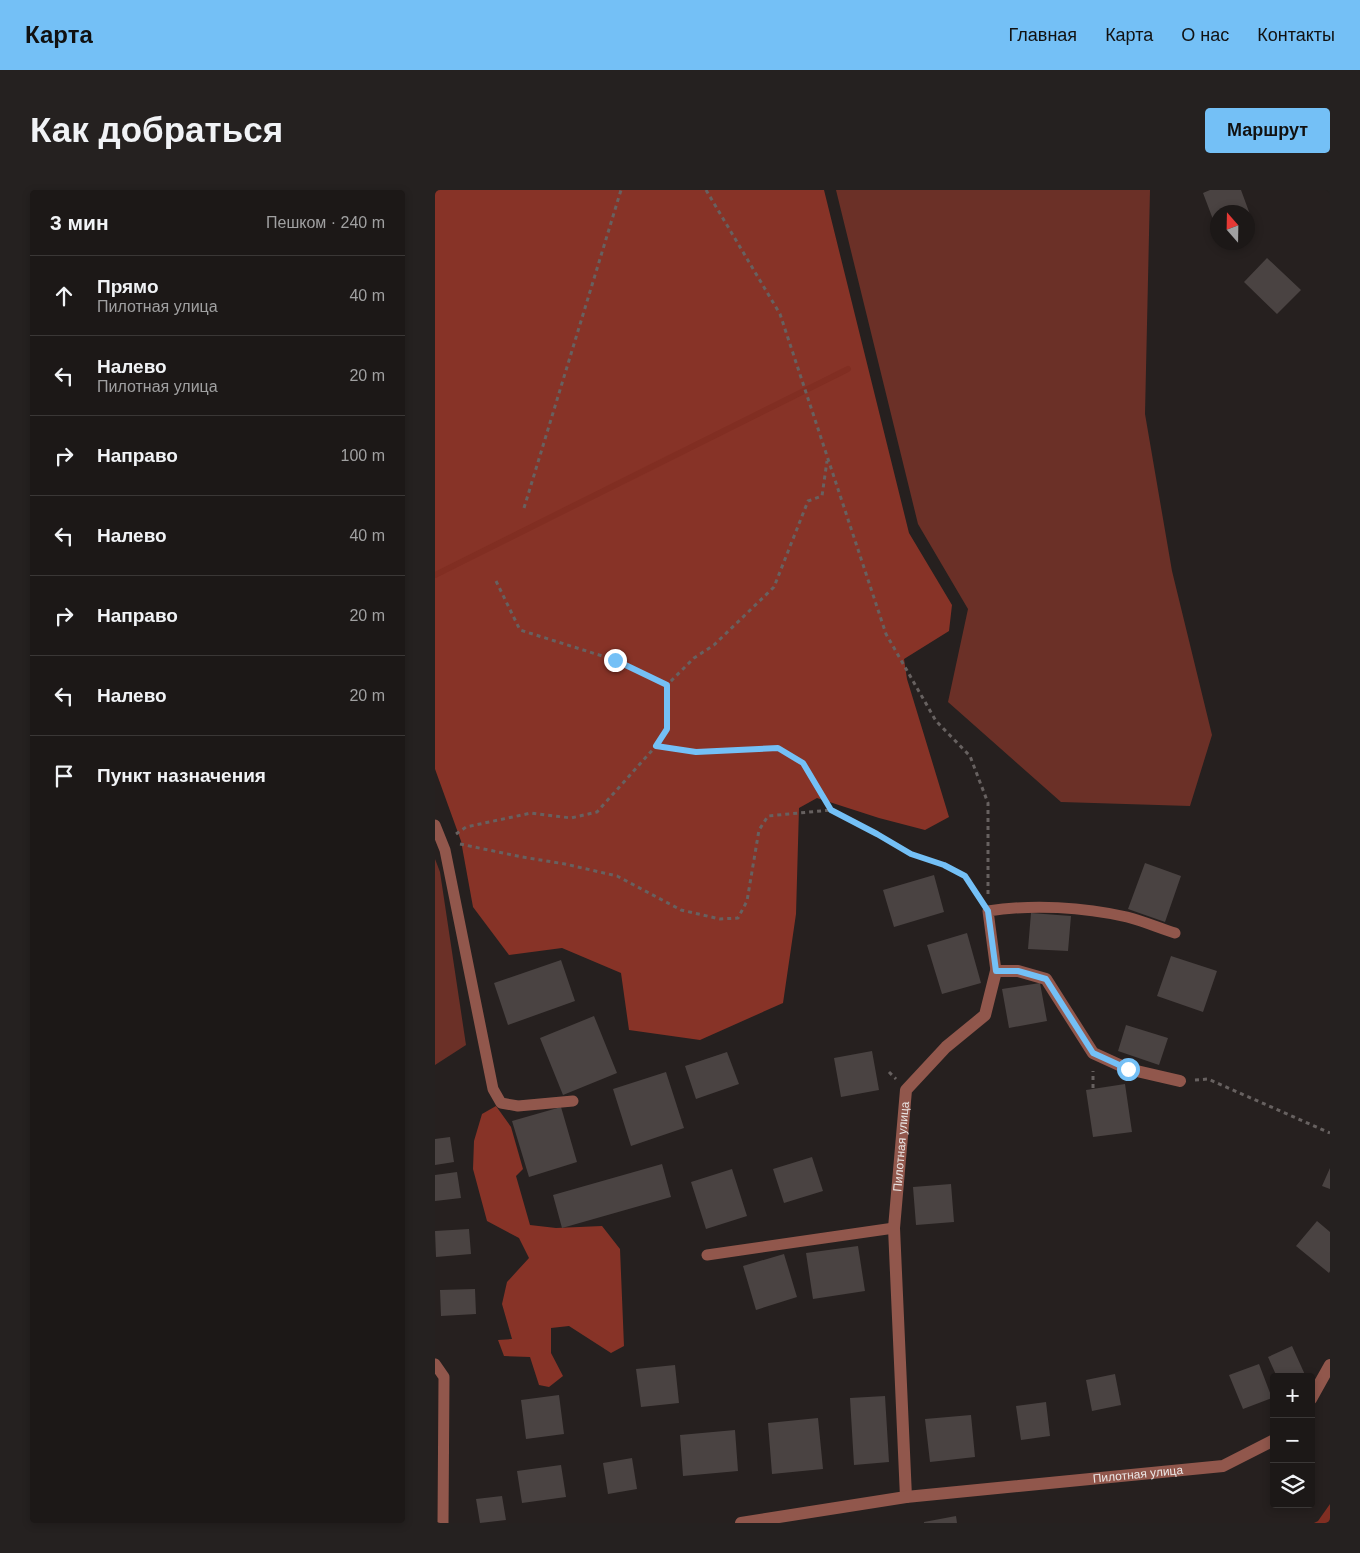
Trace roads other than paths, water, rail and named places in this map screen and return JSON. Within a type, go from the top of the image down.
[{"type":"street","points":[[996,971],[1018,971],[1046,979],[1093,1053],[1128,1069],[1180,1081]]},
{"type":"street","name":"Пилотная улица","points":[[906,1497],[894,1228],[906,1090],[946,1047],[985,1015],[996,971]]},
{"type":"street","points":[[1315,1392],[1330,1365]]},
{"type":"street","name":"Пилотная улица","points":[[741,1523],[906,1497],[1223,1466],[1270,1442]]},
{"type":"lane","points":[[435,825],[445,850],[493,1090],[501,1103],[518,1106],[573,1101]]},
{"type":"lane","points":[[996,971],[988,911],[1009,907],[1085,909],[1129,918],[1175,934]]},
{"type":"lane","points":[[707,1255],[894,1228]]},
{"type":"lane","points":[[435,1364],[444,1377],[443,1523]]},
{"type":"waterway","points":[[435,575],[848,369]]}]
